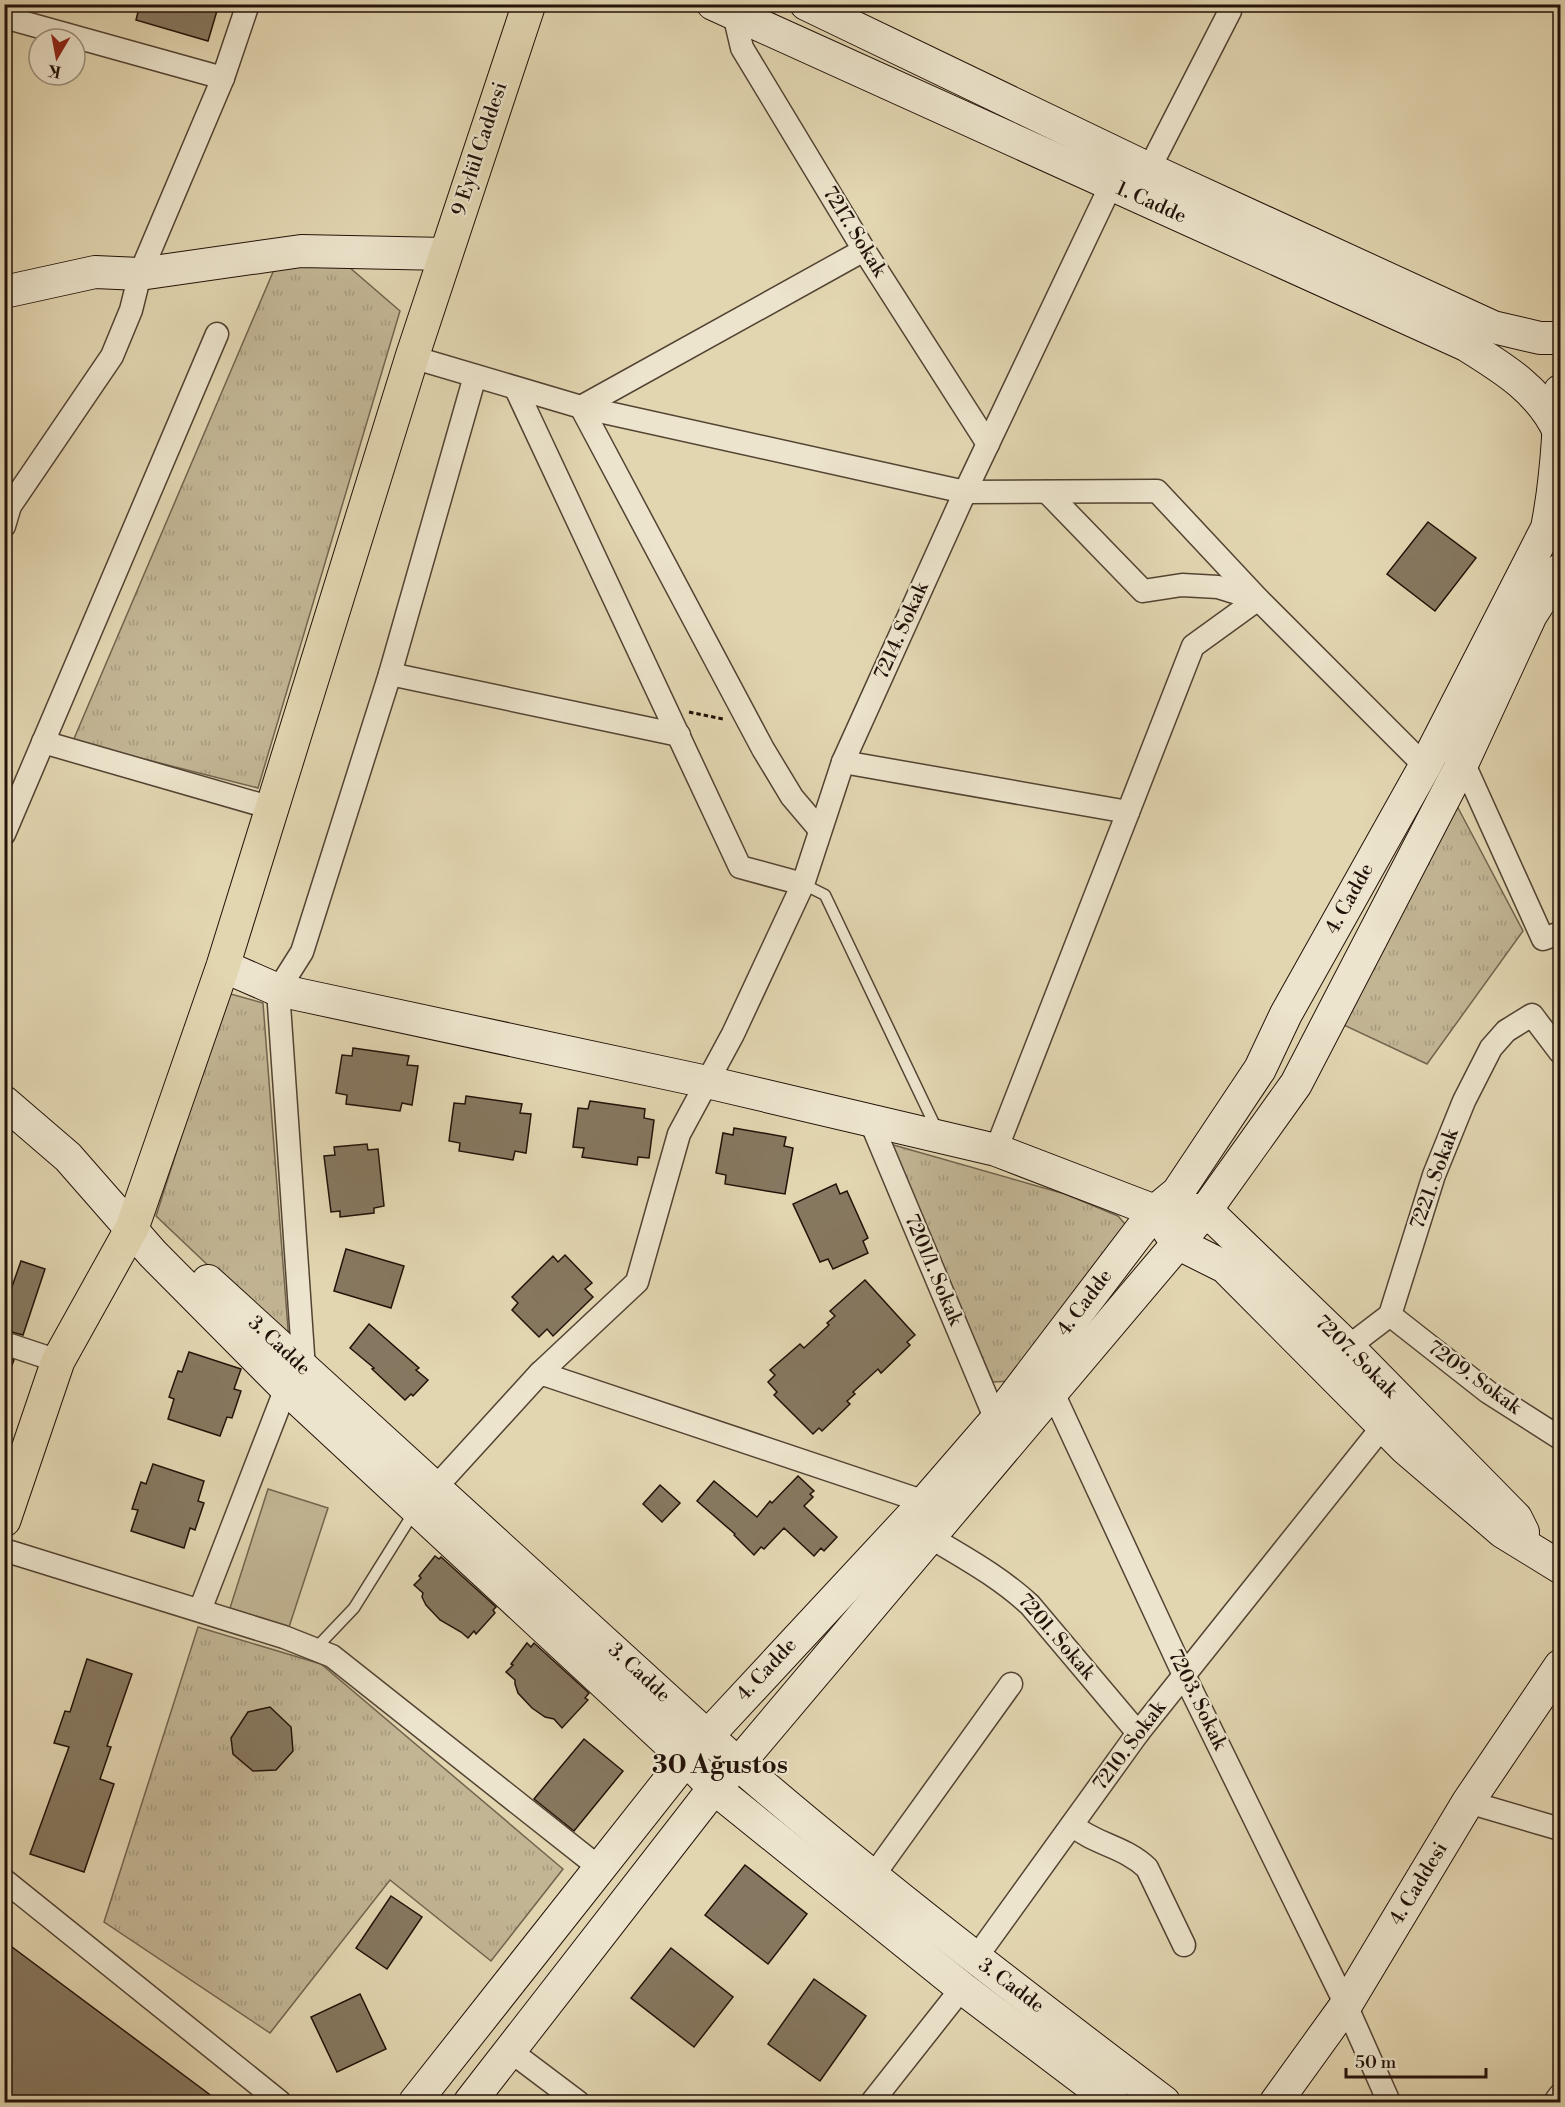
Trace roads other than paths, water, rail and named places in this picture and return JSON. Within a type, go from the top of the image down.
[{"type":"main road","name":"9 Eylül Caddesi","points":[[514,44],[516,4]]},
{"type":"main road","name":"9 Eylül Caddesi","points":[[6,1513],[58,1361],[132,1228],[223,966],[412,357],[529,4]]},
{"type":"street","points":[[6,514],[112,356],[130,310],[140,274],[223,78],[248,4]]},
{"type":"street","name":"1. Cadde","points":[[806,4],[1149,169],[1493,327],[1540,338],[1560,338]]},
{"type":"street","points":[[1149,169],[1230,11],[1231,4]]},
{"type":"street","name":"1. Cadde","points":[[724,9],[1466,345],[1508,371],[1537,397],[1559,433]]},
{"type":"street","name":"7217. Sokak","points":[[724,9],[742,48],[864,250],[988,444]]},
{"type":"street","points":[[4,17],[223,78]]},
{"type":"street","name":"7214. Sokak","points":[[426,1498],[540,1373],[638,1282],[679,1134],[733,1034],[803,884],[843,762],[964,492],[1111,185]]},
{"type":"street","points":[[581,407],[864,250]]},
{"type":"street","points":[[4,292],[95,272],[140,274],[301,251],[446,255]]},
{"type":"street","points":[[4,314],[99,292],[140,274]]},
{"type":"street","points":[[4,834],[217,334]]},
{"type":"street","points":[[412,357],[581,407],[964,492],[1157,491],[1258,599],[1430,755],[1463,762],[1543,939],[1560,933]]},
{"type":"street","points":[[200,1610],[295,1378],[278,990],[302,952],[390,674],[475,376]]},
{"type":"street","points":[[516,389],[740,867],[803,884]]},
{"type":"street","name":"4. Cadde","points":[[415,2103],[686,1759],[925,1502],[996,1419],[1155,1210],[1178,1192],[1260,1069],[1286,1014],[1430,755],[1547,528],[1554,491],[1559,433],[1557,405],[1560,391]]},
{"type":"street","points":[[581,407],[750,724],[792,797],[820,830]]},
{"type":"street","points":[[1047,492],[1143,591],[1182,585],[1218,587],[1258,599]]},
{"type":"street","name":"4. Cadde","points":[[470,2103],[714,1788],[738,1764],[1206,1210],[1296,1084],[1463,762],[1531,615],[1560,570]]},
{"type":"street","points":[[996,1150],[1193,646],[1258,599]]},
{"type":"street","points":[[390,674],[679,735]]},
{"type":"street","points":[[44,742],[272,808]]},
{"type":"street","points":[[843,762],[1128,812]]},
{"type":"street","points":[[223,966],[278,990],[707,1082],[996,1150],[1155,1210],[1206,1210]]},
{"type":"street","name":"7221. Sokak","points":[[1389,1315],[1434,1175],[1468,1092],[1491,1048],[1506,1031],[1532,1015],[1560,1052]]},
{"type":"street","name":"3. Cadde","points":[[4,1102],[68,1157],[153,1254],[295,1378],[426,1498],[873,1876],[975,1959],[1164,2103]]},
{"type":"street","name":"7201/1. Sokak","points":[[870,1120],[996,1419]]},
{"type":"street","points":[[1155,1210],[1177,1243]]},
{"type":"street","name":"7207. Sokak","points":[[1206,1210],[1348,1347],[1516,1518],[1531,1549]]},
{"type":"street","name":"7207. Sokak","points":[[1177,1243],[1225,1268],[1405,1448],[1503,1532],[1560,1567]]},
{"type":"street","points":[[1348,1347],[1389,1315]]},
{"type":"street","name":"7209. Sokak","points":[[1389,1315],[1488,1392],[1560,1438]]},
{"type":"street","points":[[4,1343],[58,1361]]},
{"type":"street","points":[[540,1373],[925,1502]]},
{"type":"street","name":"7203. Sokak","points":[[1053,1393],[1184,1675],[1346,2005]]},
{"type":"street","name":"7210. Sokak","points":[[975,1959],[1138,1733],[1383,1426]]},
{"type":"street","name":"3. Cadde","points":[[426,1498],[714,1788],[962,1988],[1113,2103]]},
{"type":"street","name":"7201. Sokak","points":[[930,1537],[1022,1597],[1138,1733]]},
{"type":"street","points":[[4,1550],[284,1637],[332,1656],[601,1869]]},
{"type":"street","name":"4. Caddesi","points":[[1276,2103],[1346,2005],[1468,1802],[1560,1666]]},
{"type":"street","points":[[873,1876],[1011,1684]]},
{"type":"street","points":[[1468,1802],[1560,1829]]},
{"type":"street","points":[[1072,1825],[1092,1840],[1125,1851],[1147,1868],[1184,1945]]},
{"type":"street","points":[[4,1880],[280,2103]]},
{"type":"street","points":[[872,2103],[962,1988]]},
{"type":"street","points":[[1346,2005],[1389,2103]]},
{"type":"street","points":[[509,2050],[578,2103]]},
{"type":"street","points":[[1556,2103],[1560,2095]]},
{"type":"lane","points":[[803,884],[825,895],[940,1137]]},
{"type":"lane","points":[[315,1649],[354,1608],[426,1498]]},
{"type":"district","name":"30 Ağustos","points":[[720,1765]]}]
